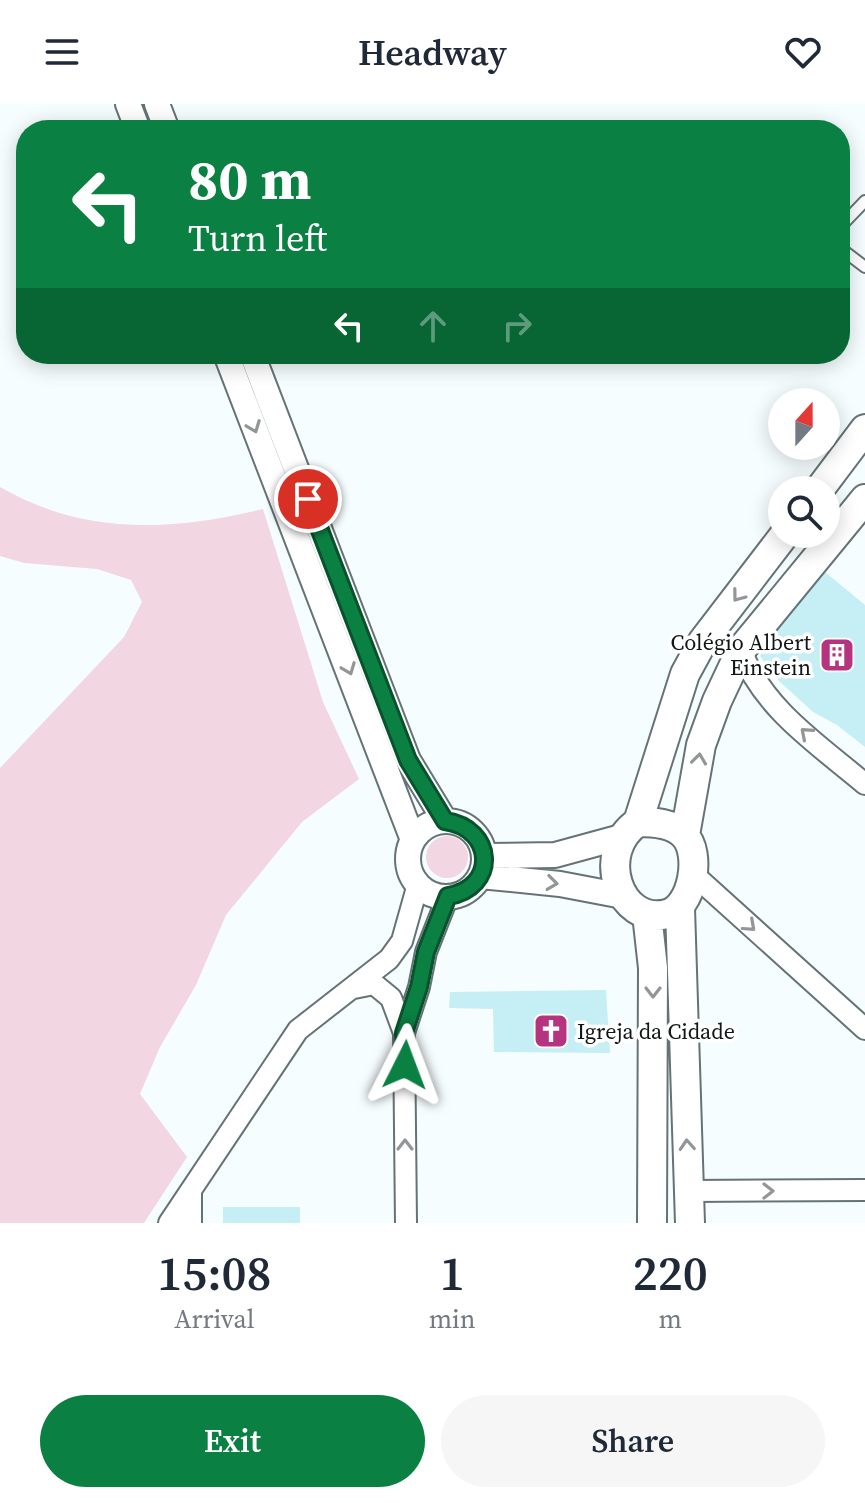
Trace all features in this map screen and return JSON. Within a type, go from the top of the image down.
[{"type":"main road","points":[[830,476],[865,429]]},
{"type":"main road","points":[[774,548],[703,641],[685,674],[646,788],[629,829],[616,849],[614,872],[623,896],[647,914],[668,913],[680,908],[688,897],[692,873],[690,848],[685,835],[701,745],[741,650],[865,499]]},
{"type":"main road","points":[[629,829],[656,822],[685,835]]},
{"type":"main road","points":[[680,908],[684,1116],[690,1223]]},
{"type":"main road","points":[[647,914],[653,968],[652,1223]]},
{"type":"street","points":[[230,364],[413,840],[408,863],[418,884],[427,891],[448,896],[467,891],[482,866],[476,835],[467,827],[445,821],[433,823],[413,840]]},
{"type":"street","points":[[256,364],[408,760],[445,821]]},
{"type":"street","points":[[741,650],[748,671],[768,700],[865,784]]},
{"type":"street","points":[[482,866],[555,855],[629,829]]},
{"type":"street","points":[[482,866],[623,896]]},
{"type":"street","points":[[692,873],[865,1029]]},
{"type":"street","points":[[169,1223],[298,1030],[389,959],[402,941],[418,884]]},
{"type":"street","points":[[406,1223],[404,1033],[419,987],[426,952],[448,896]]},
{"type":"street","points":[[354,988],[374,984],[391,998],[404,1033]]},
{"type":"street","points":[[690,1191],[865,1190]]},
{"type":"street","points":[[191,1191],[191,1223]]},
{"type":"lane","points":[[850,217],[865,201]]},
{"type":"shaded area","points":[[0,487],[64,514],[128,525],[195,522],[263,509],[323,702],[359,779],[302,822],[226,915],[196,985],[160,1047],[140,1094],[187,1157],[144,1223],[0,1223],[0,768],[124,637],[142,602],[131,580],[97,569],[24,563],[0,556]]},
{"type":"shaded area","points":[[447,836],[462,842],[468,857],[462,872],[447,878],[432,872],[426,857],[432,842]]},
{"type":"building","name":"Colégio Albert Einstein","points":[[825,572],[865,605],[865,747],[837,725],[813,712],[779,681],[760,656],[777,629]]},
{"type":"building","name":"Igreja da Cidade","points":[[606,990],[610,1053],[494,1052],[493,1009],[449,1008],[450,992]]},
{"type":"building","points":[[223,1207],[300,1207],[300,1223],[223,1223]]},
{"type":"place","name":"Colégio Albert Einstein","points":[[837,655]]},
{"type":"place","name":"Igreja da Cidade","points":[[551,1031]]},
{"type":"route","points":[[308,499],[408,760],[445,821],[457,822],[476,835],[484,856],[480,876],[474,884],[467,891],[448,896],[426,952],[419,987],[404,1033],[405,1065]]}]
